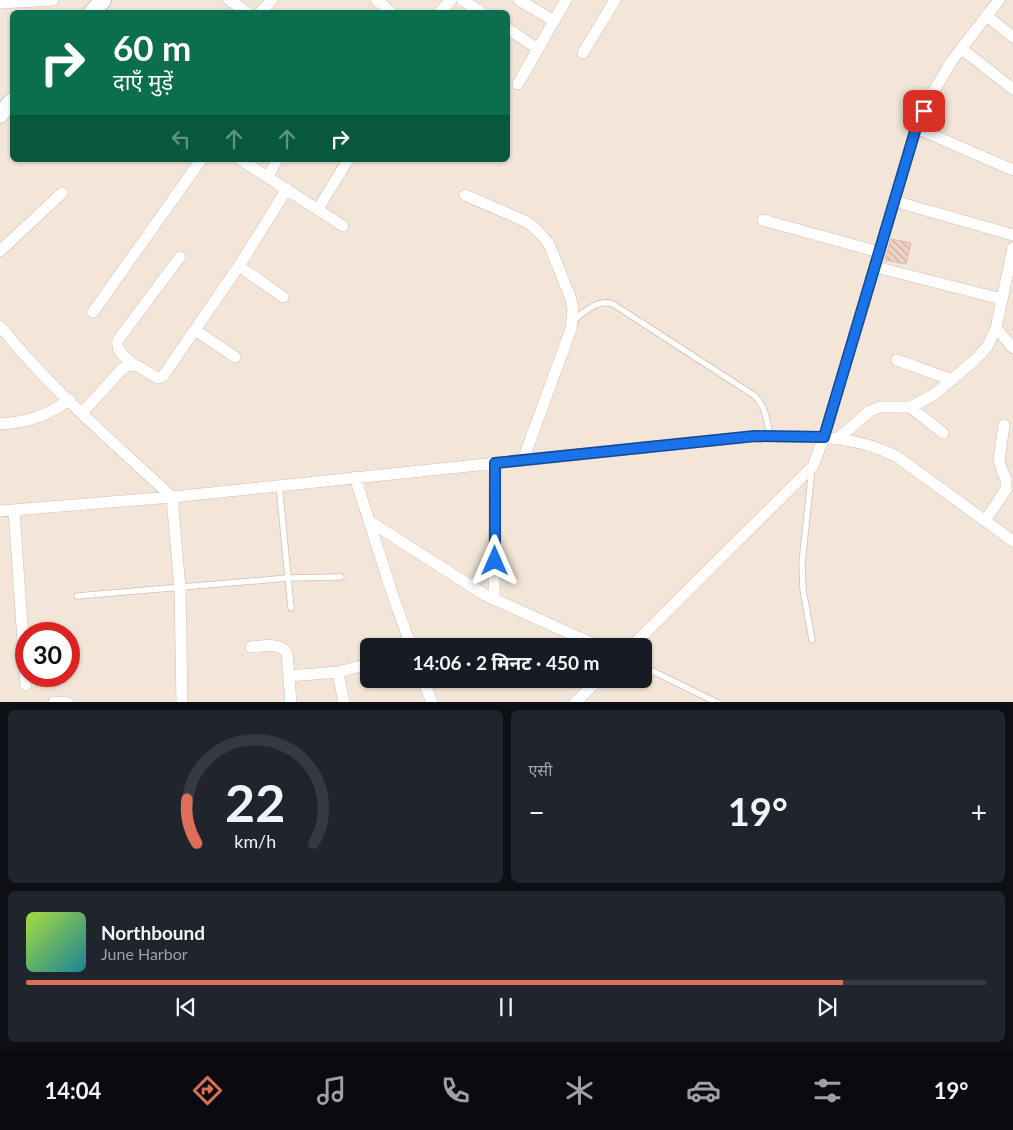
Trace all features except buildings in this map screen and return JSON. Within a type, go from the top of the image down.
[{"type":"street","points":[[0,3],[53,0]]},
{"type":"street","points":[[229,0],[243,10]]},
{"type":"street","points":[[263,10],[272,0]]},
{"type":"street","points":[[376,0],[388,10]]},
{"type":"street","points":[[442,10],[451,0]]},
{"type":"street","points":[[462,0],[478,10]]},
{"type":"street","points":[[519,0],[554,21]]},
{"type":"street","points":[[518,84],[566,0]]},
{"type":"street","points":[[583,53],[615,0]]},
{"type":"street","points":[[640,638],[812,466],[824,437],[916,128],[932,94],[951,62],[999,0]]},
{"type":"street","points":[[987,16],[1013,37]]},
{"type":"street","points":[[510,30],[538,49]]},
{"type":"street","points":[[962,49],[1013,89]]},
{"type":"street","points":[[0,115],[10,103]]},
{"type":"street","points":[[916,128],[1013,170]]},
{"type":"street","points":[[93,312],[200,162]]},
{"type":"street","points":[[244,162],[343,226]]},
{"type":"street","points":[[268,177],[276,162]]},
{"type":"street","points":[[318,209],[347,162]]},
{"type":"street","points":[[180,257],[118,340],[117,346],[120,352],[133,364],[140,366],[158,378],[163,376],[239,266],[287,189]]},
{"type":"street","points":[[0,250],[62,193]]},
{"type":"street","points":[[464,196],[527,222],[538,231],[549,244],[574,310],[573,320],[523,460]]},
{"type":"street","points":[[894,201],[1013,235]]},
{"type":"street","points":[[763,220],[879,252]]},
{"type":"street","points":[[837,438],[870,411],[880,408],[910,407],[932,396],[987,347],[996,328],[1013,248]]},
{"type":"street","points":[[239,266],[283,297]]},
{"type":"street","points":[[874,266],[1002,299]]},
{"type":"street","points":[[996,328],[1013,348]]},
{"type":"street","points":[[1,330],[82,412],[172,497],[180,588],[182,702]]},
{"type":"street","points":[[195,330],[235,357]]},
{"type":"street","points":[[898,360],[952,380]]},
{"type":"street","points":[[82,412],[122,369],[133,364]]},
{"type":"street","points":[[0,424],[45,416],[70,400]]},
{"type":"street","points":[[910,407],[943,433]]},
{"type":"street","points":[[985,521],[1006,489],[1006,478],[999,460],[1004,425]]},
{"type":"street","points":[[0,511],[172,497],[755,436],[824,437],[857,441],[878,447],[896,456],[1013,541]]},
{"type":"street","points":[[494,600],[495,463]]},
{"type":"street","points":[[355,477],[408,638]]},
{"type":"street","points":[[14,510],[22,622]]},
{"type":"street","points":[[369,522],[463,583],[494,600],[580,638]]},
{"type":"street","points":[[251,647],[279,646],[285,649],[287,653],[291,702]]},
{"type":"street","points":[[289,676],[338,672],[360,666]]},
{"type":"street","points":[[338,672],[344,702]]},
{"type":"street","points":[[427,688],[432,702]]},
{"type":"street","points":[[575,702],[590,688]]},
{"type":"street","points":[[54,702],[68,702]]},
{"type":"lane","points":[[573,320],[600,303],[613,304],[755,396],[766,413],[770,436]]},
{"type":"lane","points":[[812,466],[802,563],[803,589],[812,640]]},
{"type":"lane","points":[[279,485],[291,608]]},
{"type":"lane","points":[[77,596],[288,578],[341,577]]},
{"type":"lane","points":[[652,671],[718,702]]},
{"type":"shaded area","points":[[0,0],[1013,0],[1013,702],[0,702]]},
{"type":"route","points":[[495,561],[495,463],[755,436],[824,437],[916,128],[924,111]]}]
